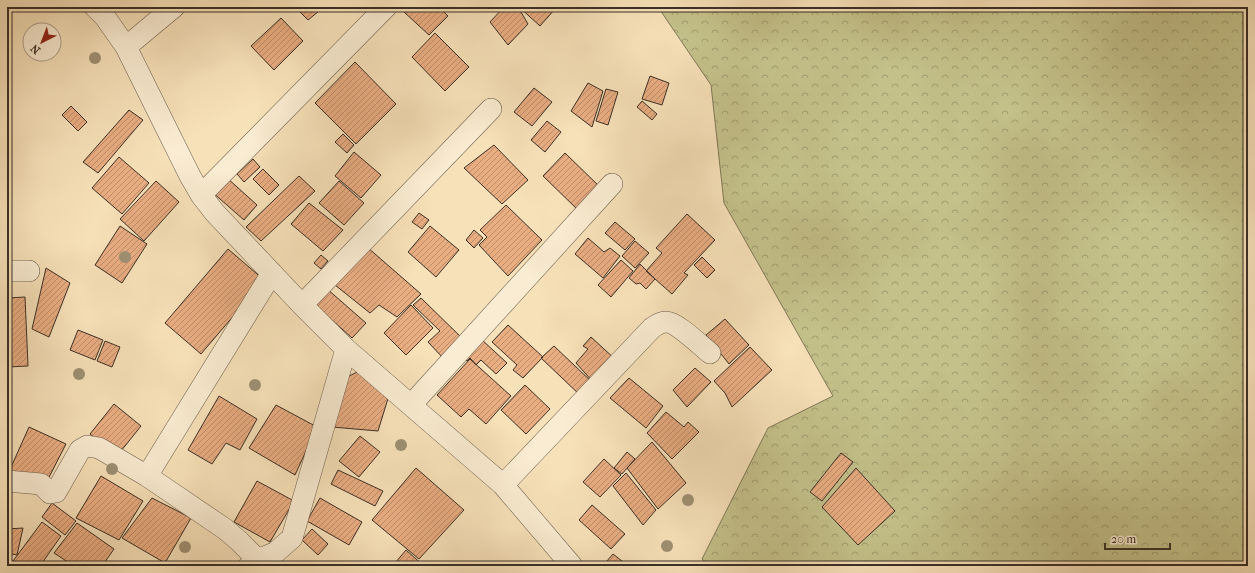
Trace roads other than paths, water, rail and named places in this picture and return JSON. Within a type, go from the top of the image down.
[{"type":"street","points":[[95,7],[105,16],[126,47],[201,195],[215,213],[346,349],[503,485],[572,566]]},
{"type":"street","points":[[126,47],[174,7]]},
{"type":"street","points":[[201,195],[386,7]]},
{"type":"street","points":[[302,305],[491,109]]},
{"type":"street","points":[[411,405],[612,184]]},
{"type":"street","points":[[7,271],[29,271]]},
{"type":"street","points":[[147,476],[272,273]]},
{"type":"street","points":[[503,485],[652,328],[660,323],[668,322],[677,326],[710,353]]},
{"type":"street","points":[[7,481],[41,484],[50,493],[56,492],[80,450],[87,446],[99,448],[147,476],[225,529],[239,541],[257,564],[276,552],[292,538],[346,349]]}]
